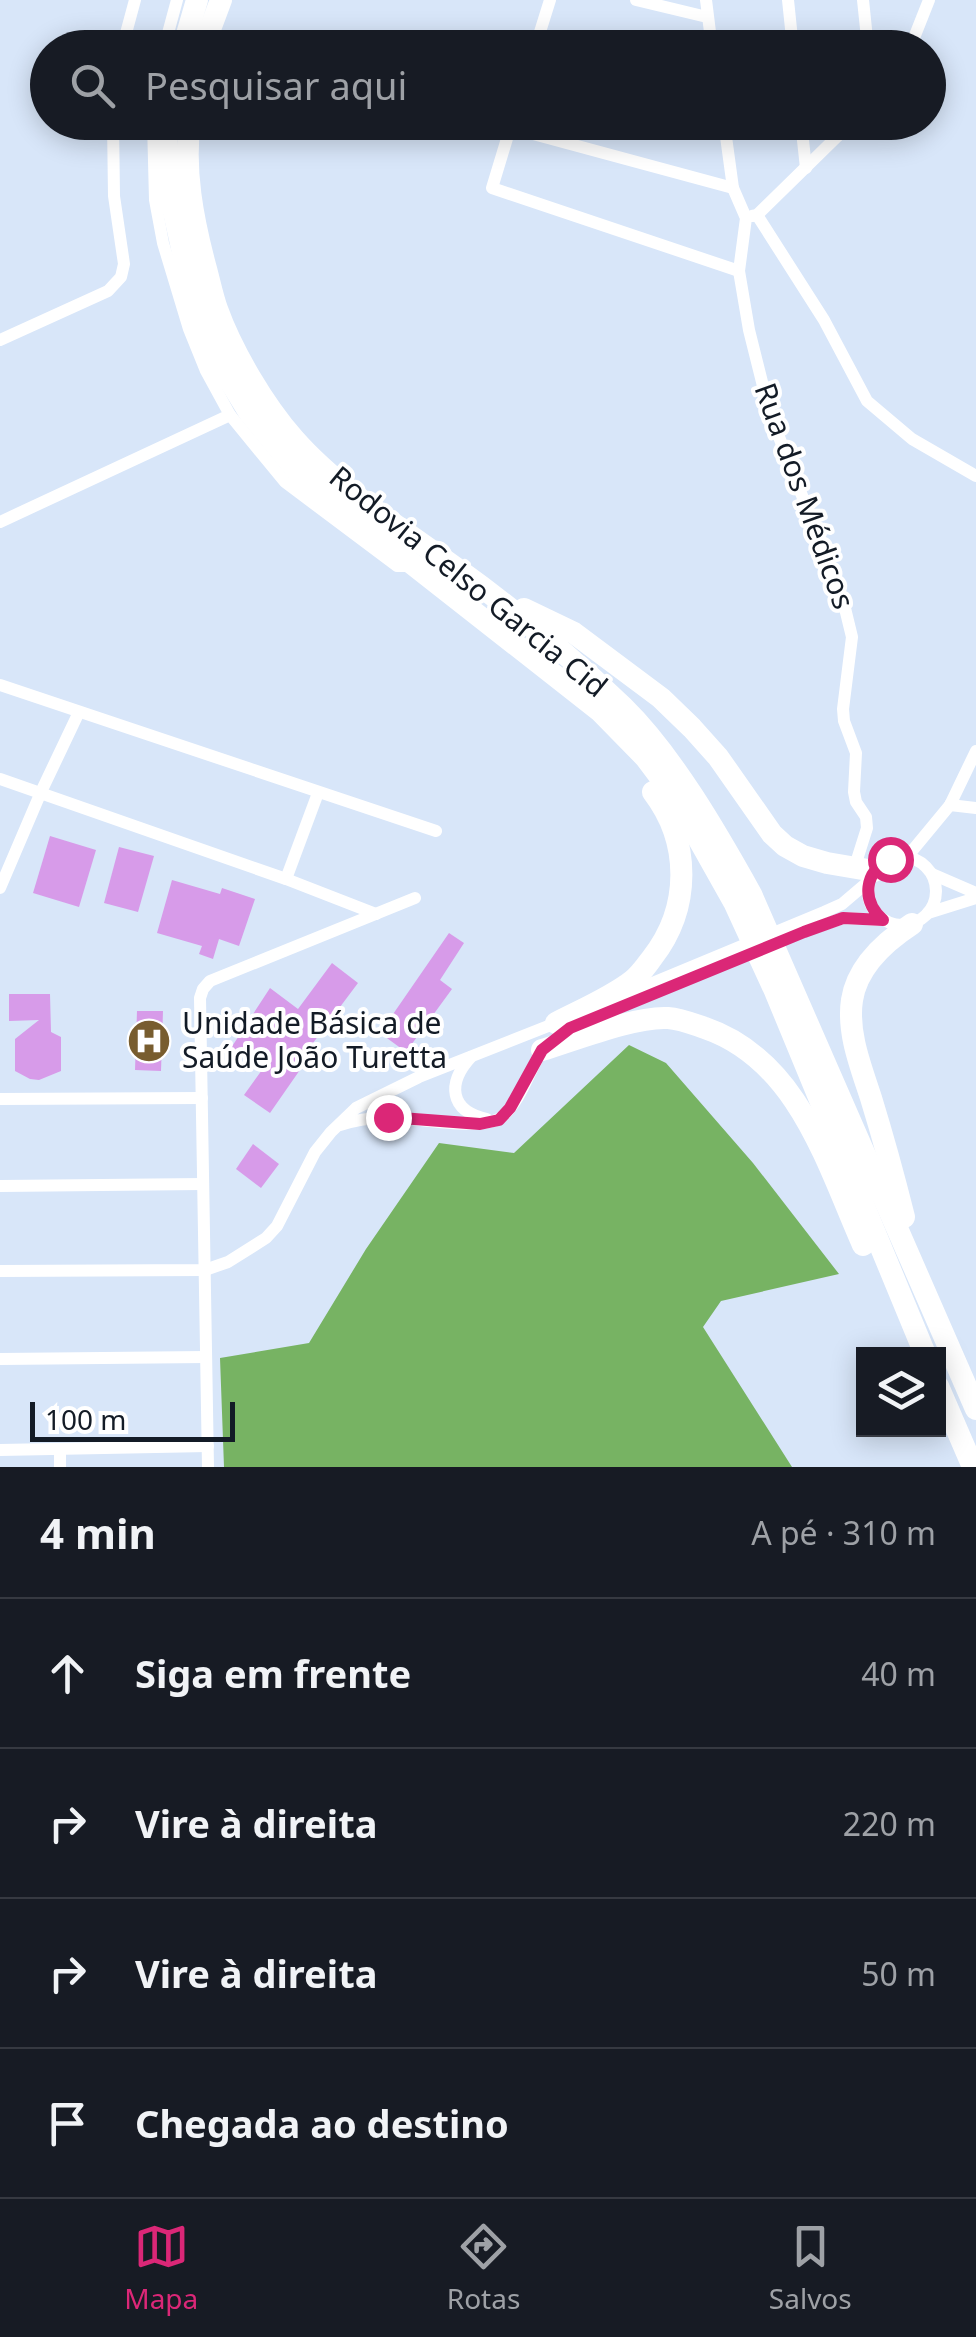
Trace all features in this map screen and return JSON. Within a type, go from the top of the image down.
[{"type":"highway","points":[[188,30],[197,0]]},
{"type":"highway","points":[[210,30],[221,0]]},
{"type":"highway","name":"Rodovia Celso Garcia Cid","points":[[166,140],[168,185],[192,293],[222,368],[248,412],[304,478],[600,712],[645,757],[675,797],[734,902],[774,991],[922,1347]]},
{"type":"highway","name":"Rodovia Celso Garcia Cid","points":[[187,140],[194,222],[217,310],[252,381],[294,439],[352,492],[485,588],[625,709],[660,750],[720,838],[751,894],[976,1409]]},
{"type":"highway","points":[[485,588],[574,634],[661,698],[718,757],[772,834],[785,846],[827,864],[866,873]]},
{"type":"highway","points":[[556,1023],[635,978],[666,937],[680,901],[678,838],[662,802],[571,687]]},
{"type":"highway","points":[[920,918],[894,936],[866,967],[856,986],[852,1022],[860,1067],[920,1283]]},
{"type":"highway","points":[[542,1050],[641,1021],[667,1018],[712,1031],[744,1047],[783,1083],[807,1120],[878,1279],[920,1347]]},
{"type":"highway","points":[[946,1405],[973,1467]]},
{"type":"street","points":[[127,30],[135,0]]},
{"type":"street","points":[[169,30],[177,0]]},
{"type":"street","points":[[541,30],[550,0]]},
{"type":"street","points":[[636,0],[708,17]]},
{"type":"street","points":[[706,0],[710,30]]},
{"type":"street","points":[[788,0],[791,30]]},
{"type":"street","points":[[863,0],[866,30]]},
{"type":"street","points":[[917,30],[929,0]]},
{"type":"street","points":[[0,340],[108,290],[121,277],[124,264],[114,196],[113,140]]},
{"type":"street","points":[[152,140],[154,200],[163,243],[189,329],[230,415],[286,482],[397,566],[415,566]]},
{"type":"street","points":[[506,140],[492,188],[739,271]]},
{"type":"street","points":[[564,140],[733,188]]},
{"type":"street","points":[[726,140],[733,188],[824,320],[868,401],[912,438],[976,476]]},
{"type":"street","points":[[803,140],[806,168]]},
{"type":"street","points":[[752,217],[835,140]]},
{"type":"street","name":"Rua dos Médicos","points":[[752,217],[739,271],[749,330],[770,414],[843,600],[852,637],[843,710],[856,753],[856,802],[868,828],[866,873]]},
{"type":"street","points":[[0,522],[230,415]]},
{"type":"street","points":[[0,685],[436,832]]},
{"type":"street","points":[[0,888],[79,712]]},
{"type":"street","points":[[907,857],[950,804],[976,751]]},
{"type":"street","points":[[0,779],[376,914]]},
{"type":"street","points":[[286,879],[318,792]]},
{"type":"street","points":[[950,804],[976,808]]},
{"type":"street","points":[[0,1272],[205,1270],[228,1262],[266,1238],[277,1226],[315,1152],[356,1108],[380,1094],[803,927],[842,904],[866,873],[890,859],[907,857],[976,896]]},
{"type":"street","points":[[866,873],[871,907],[883,920]]},
{"type":"street","points":[[920,918],[936,894],[932,874]]},
{"type":"street","points":[[803,927],[843,918],[883,920],[897,925],[976,896]]},
{"type":"street","points":[[208,1467],[200,998],[206,985],[416,898]]},
{"type":"street","points":[[338,1126],[388,1117],[480,1124],[499,1120],[510,1108],[542,1050],[570,1028],[731,956]]},
{"type":"street","points":[[473,1056],[456,1077],[458,1098],[469,1113],[499,1120]]},
{"type":"street","points":[[0,1099],[202,1098]]},
{"type":"street","points":[[0,1186],[203,1184]]},
{"type":"street","points":[[0,1359],[206,1357]]},
{"type":"street","points":[[0,1450],[208,1446]]},
{"type":"street","points":[[60,1449],[60,1467]]},
{"type":"green space","points":[[629,1045],[666,1063],[753,1163],[839,1274],[721,1301],[703,1327],[792,1467],[224,1467],[220,1358],[309,1343],[366,1249],[439,1143],[514,1153]]},
{"type":"building","points":[[50,836],[96,850],[79,907],[33,893]]},
{"type":"building","points":[[119,847],[154,856],[138,912],[104,903]]},
{"type":"building","points":[[172,880],[220,894],[222,888],[255,899],[239,946],[219,939],[213,959],[199,954],[202,946],[157,933]]},
{"type":"building","points":[[449,933],[464,943],[440,980],[452,989],[406,1052],[380,1033]]},
{"type":"building","points":[[332,963],[358,983],[307,1051],[311,1054],[270,1113],[244,1095],[262,1070],[231,1048],[270,988],[298,1009]]},
{"type":"building","points":[[9,994],[50,994],[51,1032],[61,1037],[61,1071],[39,1080],[15,1071],[15,1039],[39,1020],[9,1021]]},
{"type":"building","name":"Unidade Básica de Saúde João Turetta","points":[[137,1011],[163,1011],[161,1071],[135,1070]]},
{"type":"building","points":[[253,1144],[279,1164],[261,1188],[236,1169]]},
{"type":"place","name":"Unidade Básica de Saúde João Turetta","points":[[149,1041]]},
{"type":"route","points":[[388,1117],[480,1124],[499,1120],[510,1108],[542,1050],[570,1028],[843,918],[883,920],[871,907],[867,890],[874,871],[890,859]]}]
